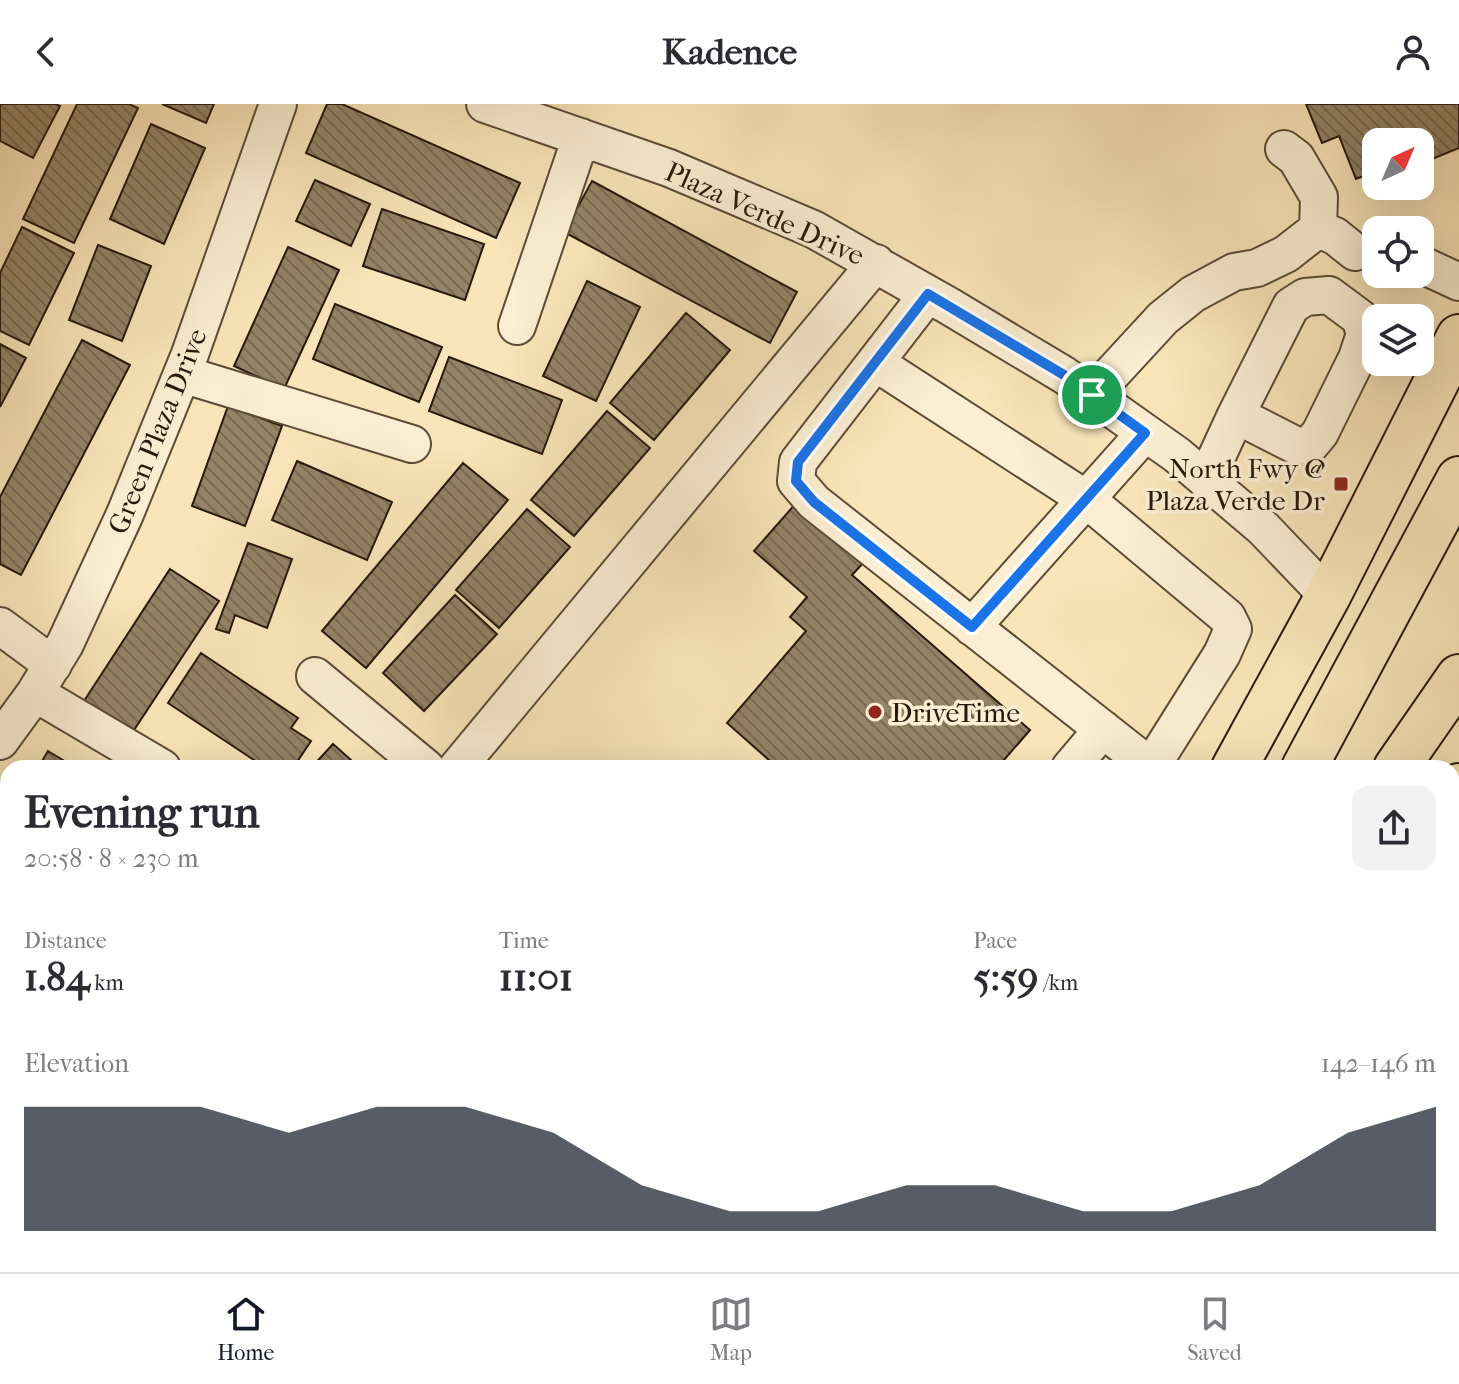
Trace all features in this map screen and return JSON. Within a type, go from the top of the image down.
[{"type":"main road","points":[[1238,760],[1328,596],[1459,337]]},
{"type":"main road","points":[[1308,760],[1459,479]]},
{"type":"main road","points":[[1402,760],[1459,677]]},
{"type":"street","name":"Green Plaza Drive","points":[[2,736],[44,679],[65,644],[125,514],[182,374],[278,104]]},
{"type":"street","name":"Plaza Verde Drive","points":[[486,104],[669,168],[813,229],[876,263],[1064,375],[1145,433],[1263,528],[1328,596]]},
{"type":"street","points":[[517,326],[581,137]]},
{"type":"street","points":[[1284,149],[1296,158],[1319,197],[1318,229]]},
{"type":"street","points":[[1318,229],[1362,250]]},
{"type":"street","points":[[1092,395],[1163,318],[1193,294],[1234,272],[1257,268],[1286,254],[1318,229]]},
{"type":"street","points":[[1329,295],[1336,268],[1362,253]]},
{"type":"street","points":[[464,760],[876,263]]},
{"type":"street","points":[[1434,270],[1459,282]]},
{"type":"street","points":[[928,294],[798,462],[796,481],[814,502],[1141,760]]},
{"type":"street","points":[[1206,480],[1236,415],[1291,306],[1305,297],[1329,295],[1360,318],[1365,334],[1357,358],[1320,433],[1310,445],[1297,446],[1236,415]]},
{"type":"street","points":[[876,363],[1086,499],[1227,617],[1233,629],[1222,654],[1156,760]]},
{"type":"street","points":[[182,374],[412,444]]},
{"type":"street","points":[[972,627],[1145,433]]},
{"type":"street","points":[[0,626],[44,679],[151,760]]},
{"type":"street","points":[[315,676],[416,760]]},
{"type":"street","points":[[1077,760],[1103,729]]},
{"type":"building","points":[[0,104],[60,106],[33,158],[0,141]]},
{"type":"building","points":[[77,104],[129,104],[138,108],[74,243],[23,219]]},
{"type":"building","points":[[162,104],[214,104],[206,123]]},
{"type":"building","points":[[327,104],[342,104],[520,183],[496,238],[306,153]]},
{"type":"building","points":[[1306,104],[1459,104],[1459,148],[1434,158],[1434,128],[1362,128],[1362,177],[1356,179],[1339,136],[1322,143]]},
{"type":"building","points":[[151,124],[205,148],[164,244],[110,219]]},
{"type":"building","points":[[315,180],[370,204],[351,246],[296,221]]},
{"type":"building","points":[[592,181],[797,292],[770,343],[564,232]]},
{"type":"building","points":[[382,209],[484,244],[465,300],[363,266]]},
{"type":"building","points":[[22,227],[74,253],[29,345],[0,331],[0,273]]},
{"type":"building","points":[[98,245],[151,266],[122,341],[69,320]]},
{"type":"building","points":[[288,247],[339,270],[284,389],[234,366]]},
{"type":"building","points":[[587,281],[640,307],[596,401],[543,376]]},
{"type":"building","points":[[335,304],[442,347],[419,402],[313,359]]},
{"type":"building","points":[[686,313],[730,350],[654,440],[610,403]]},
{"type":"building","points":[[82,340],[130,365],[21,575],[0,564],[0,497]]},
{"type":"building","points":[[0,344],[26,358],[0,407]]},
{"type":"building","points":[[449,357],[562,400],[542,454],[429,411]]},
{"type":"building","points":[[228,406],[282,426],[245,526],[192,506]]},
{"type":"building","points":[[607,411],[650,448],[574,536],[531,500]]},
{"type":"building","points":[[297,461],[392,502],[367,560],[272,520]]},
{"type":"building","points":[[463,463],[508,500],[366,668],[322,631]]},
{"type":"building","points":[[797,502],[864,562],[852,575],[1030,730],[1004,760],[769,760],[727,723],[806,631],[790,617],[807,597],[754,551]]},
{"type":"building","points":[[527,509],[570,547],[499,628],[456,590]]},
{"type":"building","points":[[248,543],[292,559],[267,628],[235,615],[229,633],[216,629]]},
{"type":"building","points":[[170,569],[219,601],[132,733],[84,701]]},
{"type":"building","points":[[455,595],[497,634],[424,711],[383,673]]},
{"type":"building","points":[[201,653],[298,718],[291,728],[311,741],[298,760],[254,760],[168,703]]},
{"type":"building","points":[[333,744],[351,760],[318,760]]},
{"type":"building","points":[[48,751],[63,760],[43,760]]},
{"type":"place","name":"North Fwy @ Plaza Verde Dr","points":[[1341,484]]},
{"type":"place","name":"DriveTime","points":[[875,712]]},
{"type":"route","points":[[928,294],[1092,395],[1145,433],[972,627],[814,502],[796,481],[798,462],[928,294]]}]
